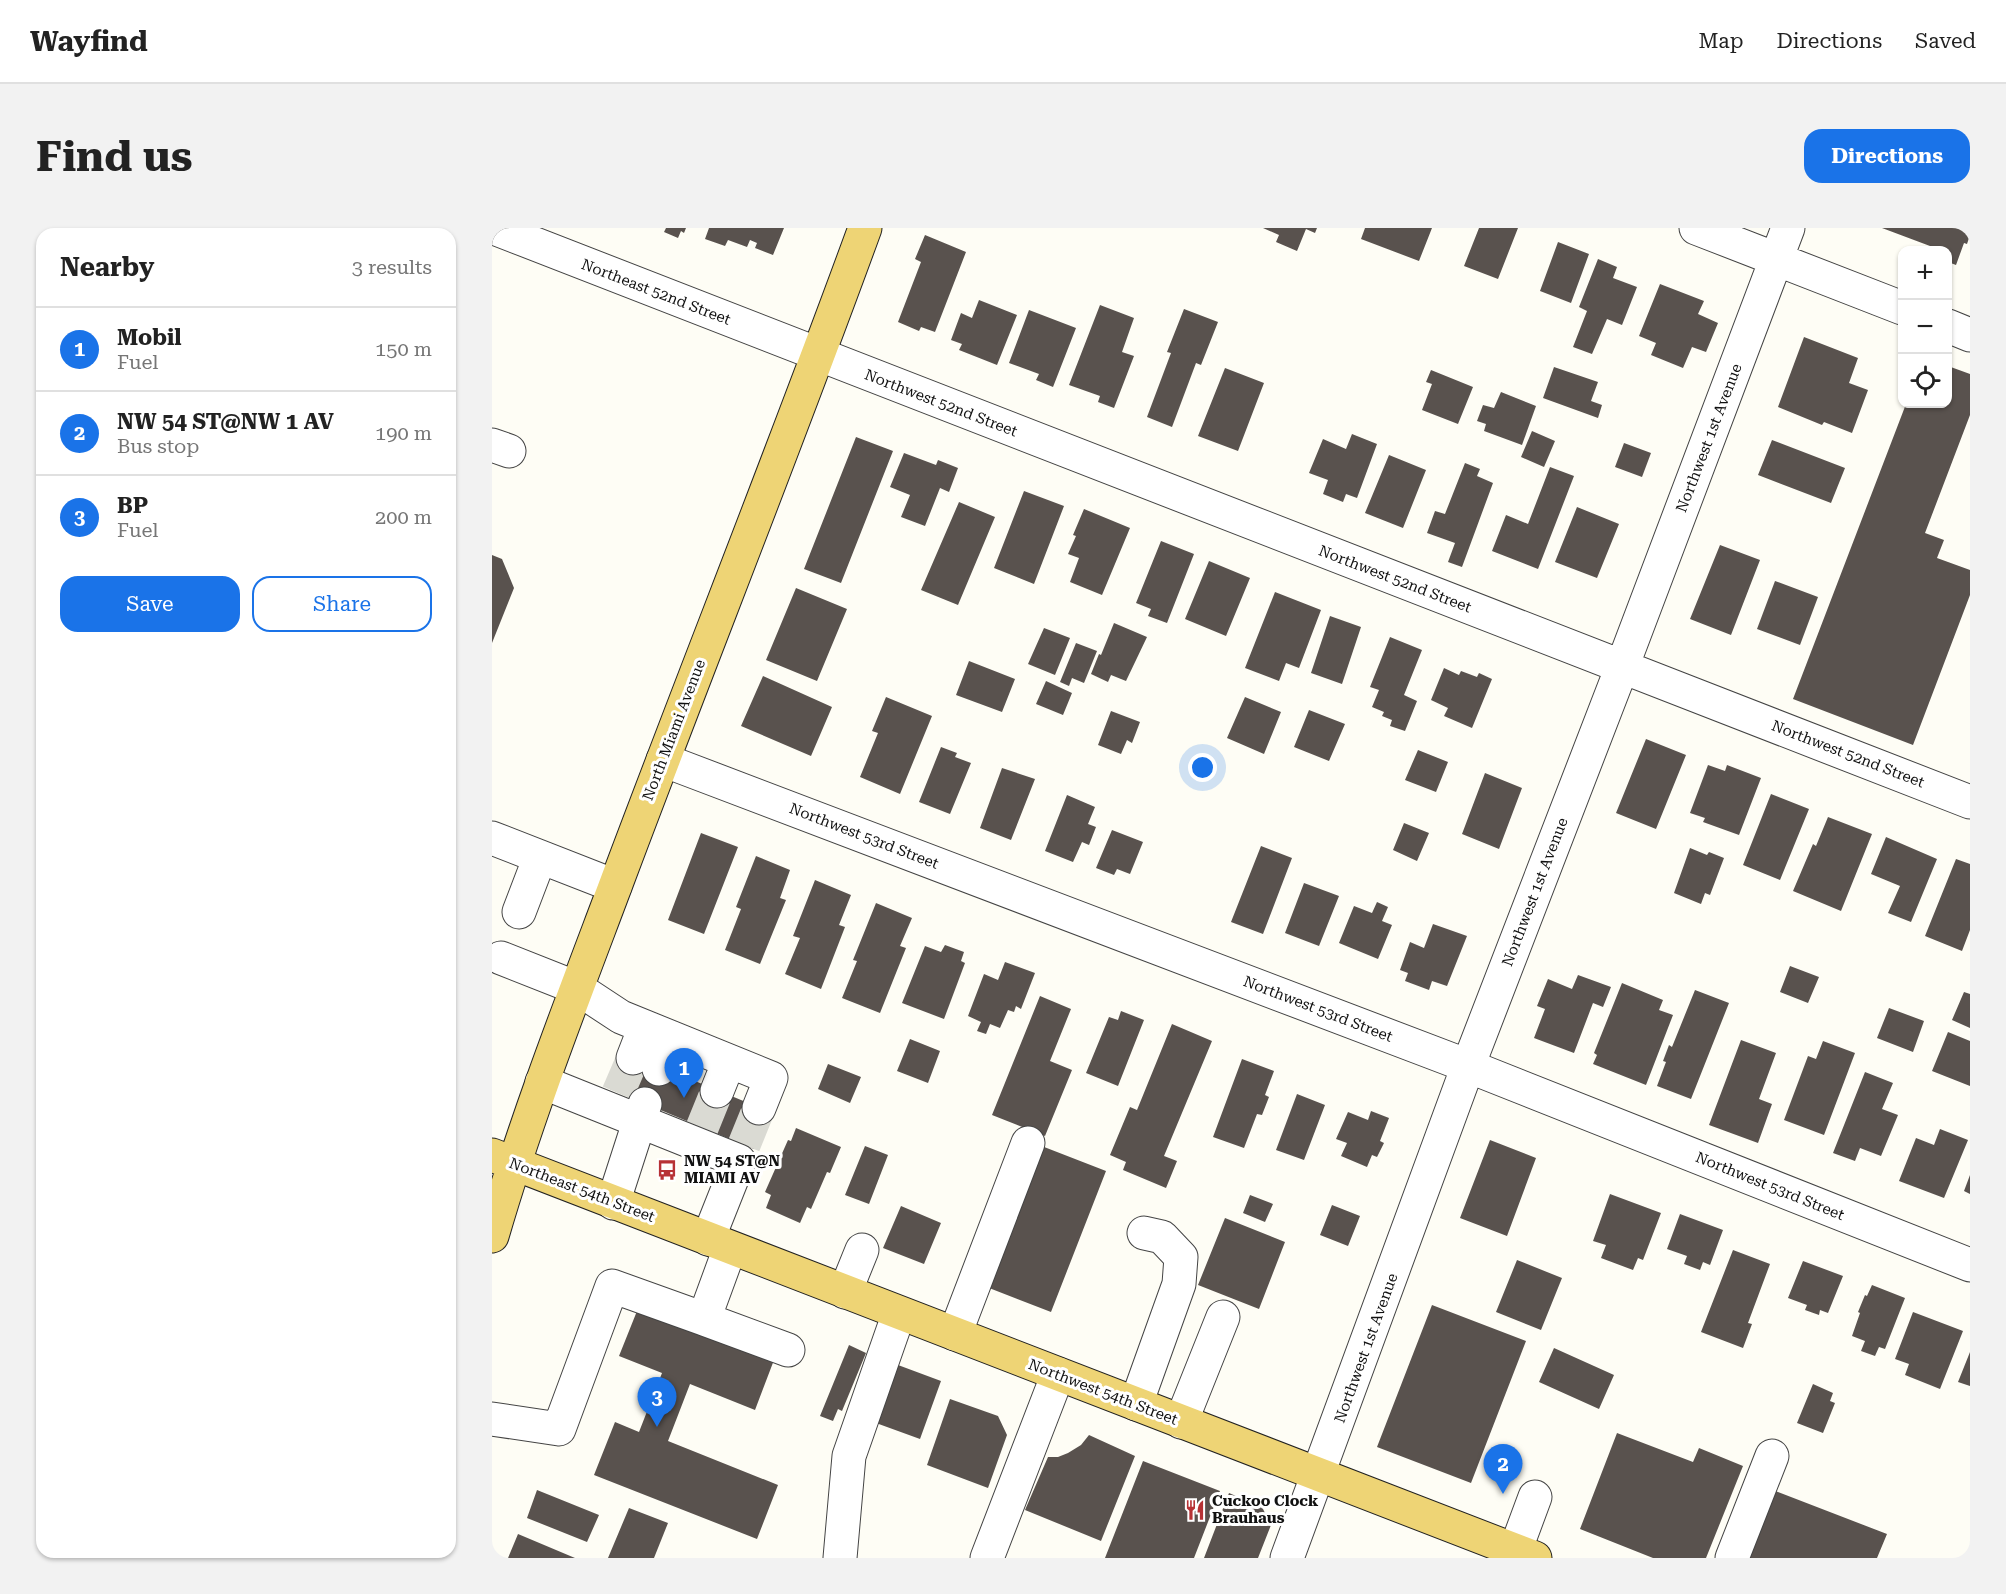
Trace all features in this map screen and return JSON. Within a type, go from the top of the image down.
[{"type":"main road","name":"North Miami Avenue","points":[[492,1236],[503,1160],[542,1082],[663,759],[819,356],[865,228]]},
{"type":"main road","name":"Northeast 54th Street","points":[[503,1160],[671,1225]]},
{"type":"main road","name":"Northwest 54th Street","points":[[671,1225],[1525,1554]]},
{"type":"street","name":"Northeast 52nd Street","points":[[494,228],[819,356]]},
{"type":"street","points":[[1696,228],[1898,307]]},
{"type":"street","name":"Northwest 1st Avenue","points":[[1287,1558],[1468,1066],[1788,228]]},
{"type":"street","points":[[1952,328],[1970,335]]},
{"type":"street","name":"Northwest 52nd Street","points":[[819,356],[1970,802]]},
{"type":"street","name":"Northwest 53rd Street","points":[[663,759],[1468,1066],[1970,1265]]},
{"type":"street","points":[[492,838],[615,886]]},
{"type":"street","points":[[519,912],[540,857]]},
{"type":"street","points":[[501,958],[577,988],[621,1017],[771,1078],[759,1108]]},
{"type":"street","points":[[646,1063],[658,1032]]},
{"type":"street","points":[[717,1091],[729,1061]]},
{"type":"street","points":[[542,1082],[628,1107],[741,1153],[704,1319]]},
{"type":"street","points":[[613,1203],[628,1107]]},
{"type":"street","points":[[955,1334],[1028,1143]]},
{"type":"street","points":[[1136,1404],[1179,1284],[1181,1257],[1162,1238],[1143,1233]]},
{"type":"street","points":[[845,1292],[862,1250]]},
{"type":"street","points":[[492,1419],[559,1429],[612,1286],[788,1350]]},
{"type":"street","points":[[840,1558],[849,1456],[899,1313]]},
{"type":"street","points":[[1181,1422],[1224,1317]]},
{"type":"street","points":[[987,1558],[1058,1374]]},
{"type":"street","points":[[1732,1558],[1772,1456]]},
{"type":"street","points":[[1525,1554],[1535,1497]]},
{"type":"building","points":[[666,228],[686,228],[684,233],[681,231],[678,238],[664,232]]},
{"type":"building","points":[[709,228],[784,228],[773,255],[755,248],[757,243],[750,240],[747,247],[728,240],[725,246],[705,239]]},
{"type":"building","points":[[1263,228],[1317,228],[1315,233],[1306,229],[1297,251],[1276,242],[1279,235]]},
{"type":"building","points":[[1365,228],[1432,228],[1419,261],[1361,239]]},
{"type":"building","points":[[1479,228],[1518,228],[1498,279],[1464,266]]},
{"type":"building","points":[[1882,228],[1970,228],[1967,244],[1964,243],[1956,265],[1952,264],[1952,246],[1930,246]]},
{"type":"building","points":[[925,235],[966,252],[935,332],[921,327],[919,331],[898,322],[921,262],[915,259]]},
{"type":"building","points":[[1558,242],[1589,254],[1571,303],[1540,291]]},
{"type":"building","points":[[1598,259],[1617,267],[1613,278],[1637,287],[1622,325],[1607,319],[1592,354],[1573,347],[1587,311],[1579,307]]},
{"type":"building","points":[[1660,284],[1704,301],[1698,314],[1718,323],[1706,352],[1692,347],[1683,368],[1651,355],[1656,343],[1639,336]]},
{"type":"building","points":[[979,300],[1017,315],[997,365],[959,350],[962,344],[951,340],[961,313],[972,318]]},
{"type":"building","points":[[1100,305],[1134,318],[1122,352],[1134,356],[1114,408],[1098,402],[1100,396],[1069,385]]},
{"type":"building","points":[[1184,309],[1218,322],[1201,365],[1196,363],[1172,427],[1147,417],[1171,353],[1167,352]]},
{"type":"building","points":[[1029,310],[1076,328],[1053,387],[1036,380],[1039,374],[1009,363]]},
{"type":"building","points":[[1804,337],[1858,358],[1849,383],[1868,390],[1852,433],[1824,422],[1822,425],[1778,407]]},
{"type":"building","points":[[1554,367],[1598,382],[1591,401],[1602,405],[1598,418],[1543,398]]},
{"type":"building","points":[[1952,367],[1970,374],[1970,415],[1925,533],[1944,540],[1937,558],[1970,570],[1970,595],[1913,745],[1793,699],[1904,408],[1952,408]]},
{"type":"building","points":[[1225,368],[1264,383],[1238,451],[1198,436]]},
{"type":"building","points":[[1431,370],[1473,387],[1458,424],[1422,410],[1432,384],[1426,382]]},
{"type":"building","points":[[1501,392],[1536,406],[1522,445],[1484,431],[1486,424],[1477,421],[1483,405],[1494,408]]},
{"type":"building","points":[[1532,431],[1555,441],[1544,467],[1521,457]]},
{"type":"building","points":[[1352,434],[1377,444],[1357,498],[1346,494],[1343,502],[1323,494],[1328,480],[1309,473],[1323,439],[1346,449]]},
{"type":"building","points":[[856,437],[893,451],[841,583],[804,569]]},
{"type":"building","points":[[1772,440],[1845,468],[1831,503],[1758,475]]},
{"type":"building","points":[[1624,443],[1651,453],[1642,477],[1615,467]]},
{"type":"building","points":[[904,453],[936,465],[938,460],[958,468],[949,492],[940,488],[925,526],[901,517],[910,495],[890,487]]},
{"type":"building","points":[[1389,455],[1426,470],[1403,528],[1365,513]]},
{"type":"building","points":[[1465,463],[1480,469],[1477,476],[1493,483],[1462,567],[1448,562],[1455,543],[1427,533],[1435,511],[1445,514]]},
{"type":"building","points":[[1550,467],[1574,476],[1538,569],[1492,551],[1506,515],[1528,524]]},
{"type":"building","points":[[1024,491],[1064,506],[1034,584],[994,568]]},
{"type":"building","points":[[959,502],[995,517],[958,605],[921,590]]},
{"type":"building","points":[[1577,507],[1619,524],[1597,578],[1555,562]]},
{"type":"building","points":[[1084,509],[1130,528],[1102,595],[1070,582],[1079,558],[1068,554]]},
{"type":"building","points":[[1161,541],[1194,554],[1167,623],[1148,616],[1151,609],[1136,603]]},
{"type":"building","points":[[1720,545],[1760,560],[1731,635],[1690,619]]},
{"type":"building","points":[[492,555],[502,559],[514,588],[492,643]]},
{"type":"building","points":[[1209,561],[1250,578],[1226,636],[1185,619]]},
{"type":"building","points":[[1775,581],[1818,597],[1800,645],[1757,629]]},
{"type":"building","points":[[796,588],[847,609],[817,681],[766,660]]},
{"type":"building","points":[[1275,592],[1321,610],[1299,668],[1286,663],[1279,681],[1245,668]]},
{"type":"building","points":[[1330,616],[1361,627],[1342,684],[1311,673]]},
{"type":"building","points":[[1114,623],[1147,637],[1126,681],[1111,675],[1108,682],[1091,674]]},
{"type":"building","points":[[1044,628],[1070,638],[1055,675],[1028,664]]},
{"type":"building","points":[[1390,637],[1422,650],[1404,695],[1417,701],[1405,731],[1390,726],[1392,720],[1382,716],[1384,712],[1372,707],[1379,690],[1370,687]]},
{"type":"building","points":[[1076,643],[1097,651],[1084,683],[1072,678],[1069,686],[1060,682]]},
{"type":"building","points":[[969,661],[1015,679],[1002,712],[956,695]]},
{"type":"building","points":[[1444,668],[1459,675],[1461,671],[1477,677],[1479,673],[1492,679],[1472,728],[1444,716],[1448,708],[1431,700]]},
{"type":"building","points":[[763,676],[832,707],[811,756],[741,726]]},
{"type":"building","points":[[1046,681],[1072,693],[1063,715],[1036,704]]},
{"type":"building","points":[[886,697],[932,716],[900,794],[860,777],[878,733],[872,731]]},
{"type":"building","points":[[1245,697],[1281,712],[1264,754],[1227,738]]},
{"type":"building","points":[[1309,710],[1345,724],[1329,761],[1294,747]]},
{"type":"building","points":[[1111,711],[1140,722],[1132,743],[1127,740],[1121,754],[1098,745]]},
{"type":"building","points":[[1646,739],[1686,755],[1656,829],[1616,813]]},
{"type":"building","points":[[941,747],[957,753],[955,757],[971,763],[950,814],[919,802]]},
{"type":"building","points":[[1418,750],[1448,762],[1436,792],[1405,780]]},
{"type":"building","points":[[1708,765],[1725,771],[1727,765],[1761,778],[1739,835],[1703,822],[1705,818],[1690,813]]},
{"type":"building","points":[[1002,768],[1035,779],[1011,840],[980,828]]},
{"type":"building","points":[[1485,773],[1522,788],[1499,849],[1462,834]]},
{"type":"building","points":[[1771,794],[1809,809],[1780,880],[1743,865]]},
{"type":"building","points":[[1067,795],[1095,807],[1088,824],[1096,827],[1089,845],[1082,842],[1073,862],[1045,851]]},
{"type":"building","points":[[1828,817],[1872,834],[1841,911],[1793,891],[1813,844],[1816,846]]},
{"type":"building","points":[[1404,823],[1429,833],[1417,861],[1393,850]]},
{"type":"building","points":[[1112,830],[1143,842],[1130,874],[1117,869],[1114,875],[1096,868]]},
{"type":"building","points":[[701,833],[738,847],[704,934],[668,920]]},
{"type":"building","points":[[1886,837],[1937,859],[1911,922],[1888,913],[1900,886],[1871,874]]},
{"type":"building","points":[[1261,846],[1292,858],[1263,934],[1231,922]]},
{"type":"building","points":[[1690,848],[1707,855],[1709,852],[1724,858],[1710,895],[1705,893],[1701,904],[1674,893]]},
{"type":"building","points":[[756,856],[790,870],[780,898],[786,900],[760,964],[725,950],[741,909],[736,907]]},
{"type":"building","points":[[1956,859],[1970,864],[1970,930],[1962,951],[1925,936]]},
{"type":"building","points":[[815,880],[851,895],[839,925],[845,927],[821,989],[785,974],[800,938],[793,936]]},
{"type":"building","points":[[1304,883],[1339,896],[1319,946],[1285,933]]},
{"type":"building","points":[[1377,902],[1388,907],[1382,921],[1392,925],[1378,959],[1339,943],[1354,906],[1372,913]]},
{"type":"building","points":[[876,903],[912,918],[900,946],[906,948],[880,1013],[842,998],[857,961],[853,960]]},
{"type":"building","points":[[1433,924],[1467,936],[1447,986],[1432,981],[1429,990],[1405,981],[1408,973],[1400,970],[1410,942],[1424,948]]},
{"type":"building","points":[[945,945],[964,952],[961,961],[965,963],[944,1019],[902,1003],[925,946],[941,952]]},
{"type":"building","points":[[1005,962],[1035,973],[1021,1009],[1016,1006],[1014,1012],[1008,1010],[1000,1028],[990,1024],[986,1034],[977,1031],[981,1022],[968,1016],[984,974],[998,980]]},
{"type":"building","points":[[1790,966],[1819,977],[1808,1003],[1780,992]]},
{"type":"building","points":[[1578,975],[1611,987],[1603,1007],[1593,1003],[1574,1053],[1534,1038],[1545,1009],[1537,1006],[1548,979],[1572,989]]},
{"type":"building","points":[[1622,983],[1663,1000],[1659,1010],[1673,1015],[1646,1085],[1593,1064],[1597,1055],[1594,1053]]},
{"type":"building","points":[[1695,990],[1729,1003],[1691,1099],[1657,1086],[1666,1062],[1663,1061],[1669,1045],[1672,1047]]},
{"type":"building","points":[[1964,992],[1970,994],[1970,1028],[1952,1020]]},
{"type":"building","points":[[1040,996],[1071,1009],[1050,1061],[1072,1070],[1045,1136],[992,1115]]},
{"type":"building","points":[[1889,1008],[1924,1021],[1913,1052],[1877,1038]]},
{"type":"building","points":[[1121,1011],[1144,1020],[1118,1086],[1086,1073],[1109,1017],[1118,1020]]},
{"type":"building","points":[[1172,1024],[1212,1041],[1164,1156],[1177,1161],[1166,1188],[1123,1170],[1126,1162],[1110,1155],[1130,1107],[1137,1110]]},
{"type":"building","points":[[1948,1032],[1970,1041],[1970,1086],[1932,1071]]},
{"type":"building","points":[[910,1039],[940,1051],[928,1083],[897,1071]]},
{"type":"building","points":[[1741,1040],[1776,1053],[1759,1099],[1772,1104],[1758,1143],[1709,1125]]},
{"type":"building","points":[[1823,1041],[1855,1053],[1824,1135],[1784,1120],[1808,1056],[1816,1059]]},
{"type":"building","points":[[675,1049],[703,1061],[695,1081],[770,1112],[754,1149],[610,1089],[625,1054]]},
{"type":"building","points":[[1242,1059],[1274,1071],[1265,1095],[1269,1097],[1262,1115],[1257,1114],[1244,1148],[1213,1137]]},
{"type":"building","points":[[828,1064],[861,1077],[850,1103],[818,1089]]},
{"type":"building","points":[[1865,1072],[1893,1083],[1882,1109],[1898,1115],[1881,1156],[1860,1148],[1855,1161],[1833,1153]]},
{"type":"building","points":[[1297,1094],[1325,1105],[1304,1160],[1276,1150]]},
{"type":"building","points":[[1371,1111],[1389,1118],[1380,1141],[1384,1143],[1377,1157],[1372,1155],[1367,1167],[1341,1156],[1347,1143],[1336,1139],[1348,1112],[1368,1120]]},
{"type":"building","points":[[796,1128],[841,1147],[811,1209],[807,1207],[800,1223],[766,1208],[771,1195],[765,1192],[788,1140],[791,1141]]},
{"type":"building","points":[[1940,1129],[1968,1140],[1944,1198],[1899,1181],[1916,1138],[1934,1145]]},
{"type":"building","points":[[1490,1140],[1536,1158],[1507,1236],[1460,1218]]},
{"type":"building","points":[[1039,1145],[1106,1171],[1051,1312],[984,1286]]},
{"type":"building","points":[[865,1146],[888,1155],[869,1204],[845,1195]]},
{"type":"building","points":[[1970,1175],[1970,1194],[1964,1191]]},
{"type":"building","points":[[1610,1194],[1661,1213],[1643,1260],[1638,1258],[1633,1270],[1601,1258],[1606,1245],[1593,1241]]},
{"type":"building","points":[[1250,1195],[1273,1204],[1265,1222],[1243,1213]]},
{"type":"building","points":[[1332,1205],[1360,1216],[1348,1246],[1320,1235]]},
{"type":"building","points":[[901,1206],[941,1223],[924,1264],[883,1248]]},
{"type":"building","points":[[1680,1214],[1723,1230],[1710,1265],[1703,1262],[1700,1270],[1684,1264],[1687,1256],[1667,1249]]},
{"type":"building","points":[[1225,1218],[1285,1242],[1259,1309],[1198,1285]]},
{"type":"building","points":[[1733,1250],[1770,1264],[1748,1323],[1752,1324],[1743,1348],[1701,1332]]},
{"type":"building","points":[[1517,1260],[1562,1278],[1541,1330],[1496,1312]]},
{"type":"building","points":[[1803,1261],[1843,1276],[1828,1313],[1820,1310],[1819,1315],[1805,1310],[1807,1305],[1788,1298]]},
{"type":"building","points":[[1872,1285],[1905,1298],[1885,1349],[1879,1347],[1875,1356],[1861,1351],[1865,1341],[1852,1336],[1860,1313],[1858,1312]]},
{"type":"building","points":[[1432,1305],[1526,1341],[1471,1483],[1377,1447]]},
{"type":"building","points":[[639,1306],[774,1360],[755,1410],[690,1384],[668,1441],[778,1485],[757,1539],[594,1475],[615,1422],[639,1432],[662,1373],[619,1356]]},
{"type":"building","points":[[1913,1312],[1963,1331],[1940,1389],[1905,1375],[1909,1364],[1895,1359]]},
{"type":"building","points":[[849,1345],[866,1353],[842,1411],[838,1409],[833,1421],[820,1416]]},
{"type":"building","points":[[1554,1348],[1614,1375],[1599,1409],[1539,1382]]},
{"type":"building","points":[[1970,1352],[1970,1386],[1958,1382]]},
{"type":"building","points":[[898,1365],[941,1381],[920,1439],[876,1423]]},
{"type":"building","points":[[1813,1384],[1833,1393],[1830,1401],[1835,1403],[1823,1433],[1797,1423]]},
{"type":"building","points":[[950,1399],[998,1416],[1007,1435],[988,1488],[927,1465]]},
{"type":"building","points":[[1617,1433],[1693,1462],[1699,1448],[1743,1466],[1706,1558],[1653,1558],[1580,1529]]},
{"type":"building","points":[[1089,1435],[1135,1456],[1101,1541],[1025,1510],[1048,1457],[1058,1457],[1068,1453],[1081,1445]]},
{"type":"building","points":[[1143,1461],[1220,1491],[1194,1558],[1105,1558]]},
{"type":"building","points":[[1770,1489],[1887,1534],[1877,1558],[1743,1558]]},
{"type":"building","points":[[537,1490],[599,1515],[587,1542],[527,1518]]},
{"type":"building","points":[[1229,1493],[1262,1507],[1271,1525],[1258,1558],[1204,1558]]},
{"type":"building","points":[[629,1508],[668,1523],[654,1558],[608,1558]]},
{"type":"building","points":[[518,1534],[575,1558],[508,1558]]},
{"type":"tunnel","points":[[618,1093],[633,1058]]},
{"type":"tunnel","points":[[702,1128],[717,1091]]},
{"type":"tunnel","points":[[744,1145],[759,1108]]},
{"type":"place","name":"Mobil","points":[[684,1098]]},
{"type":"place","name":"NW 54 ST@N MIAMI AV","points":[[667,1170]]},
{"type":"place","name":"BP","points":[[657,1427]]},
{"type":"place","name":"NW 54 ST@NW 1 AV","points":[[1503,1494]]},
{"type":"place","name":"Cuckoo Clock Brauhaus","points":[[1195,1510]]}]
